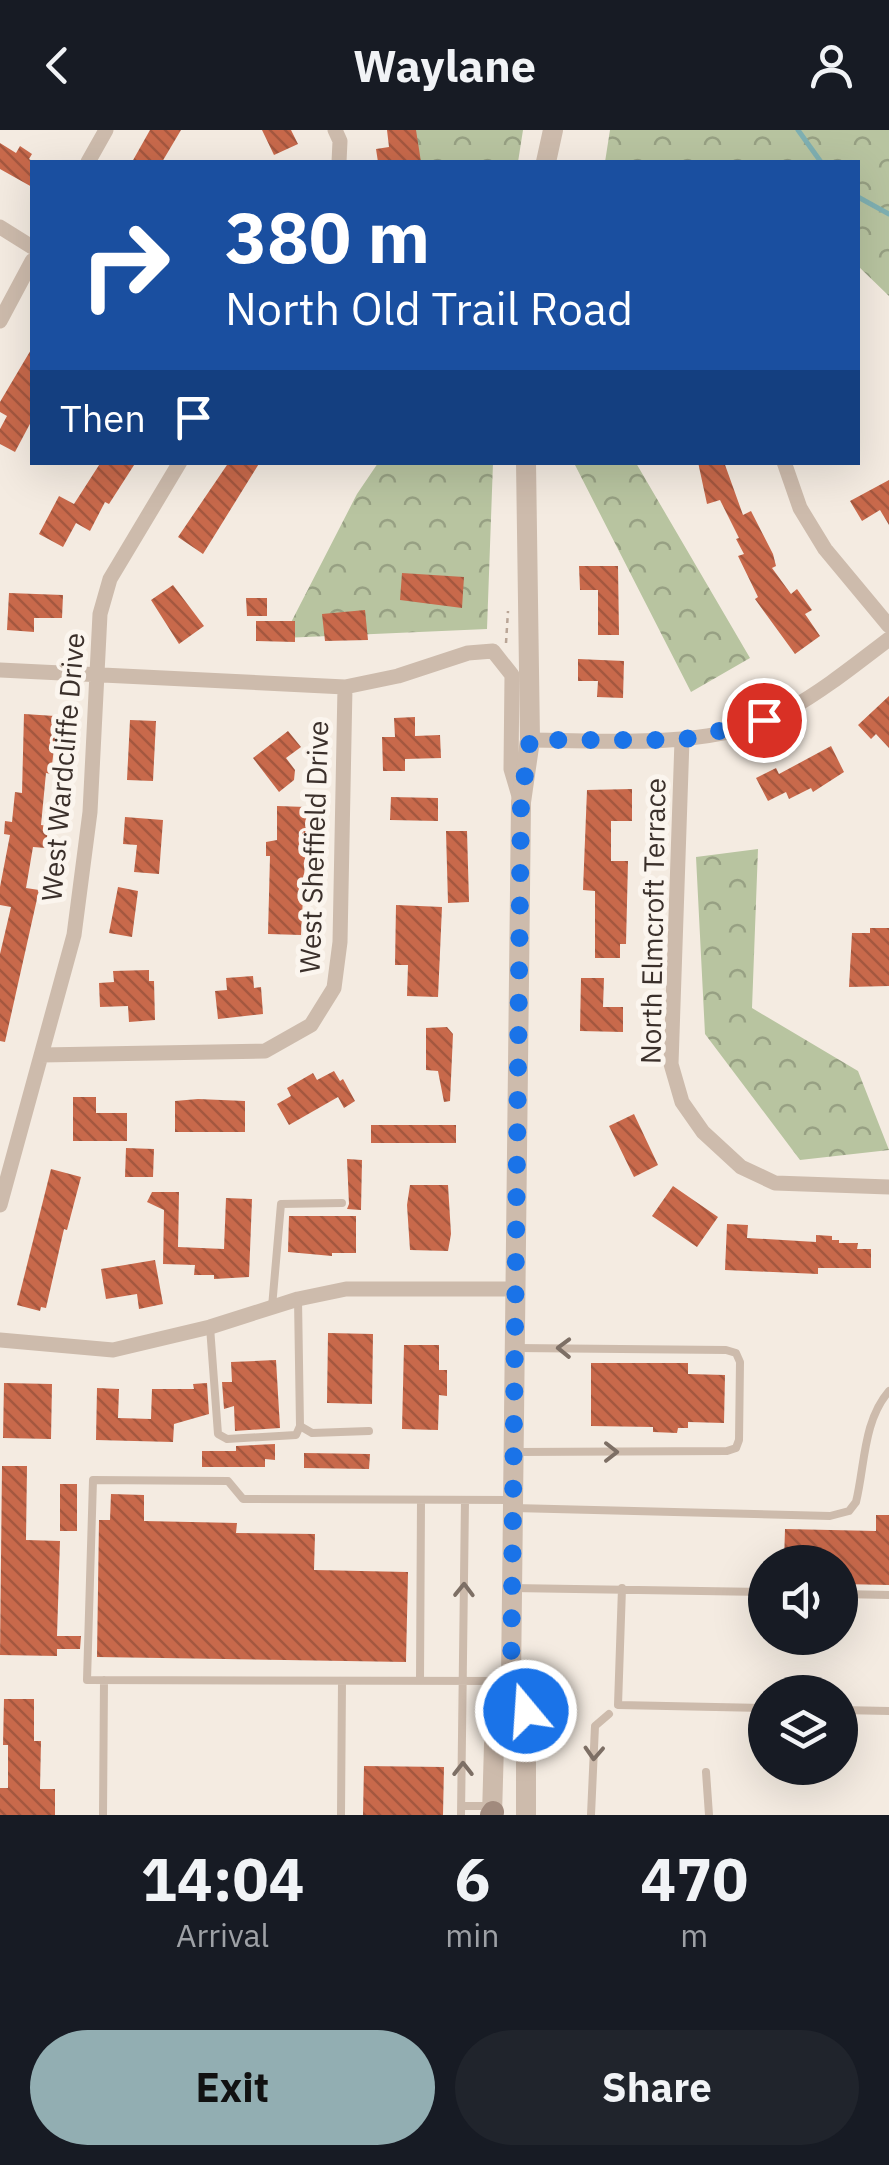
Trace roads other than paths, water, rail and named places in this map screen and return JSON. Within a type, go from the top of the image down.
[{"type":"street","points":[[89,160],[106,130]]},
{"type":"street","points":[[335,130],[340,141],[339,160]]},
{"type":"street","points":[[546,160],[553,130]]},
{"type":"street","points":[[0,227],[30,246]]},
{"type":"street","points":[[0,321],[30,265]]},
{"type":"street","name":"West Wardcliffe Drive","points":[[0,1206],[74,935],[90,812],[100,614],[110,579],[178,465]]},
{"type":"street","points":[[526,465],[530,740],[521,802],[511,1684],[526,1711],[526,1815]]},
{"type":"street","points":[[785,465],[800,508],[825,549],[889,626]]},
{"type":"street","points":[[530,740],[682,740],[744,727],[785,712],[889,639]]},
{"type":"street","points":[[0,670],[345,687],[398,676],[468,653],[492,651],[512,676],[511,770],[521,802]]},
{"type":"street","name":"West Sheffield Drive","points":[[40,1056],[264,1051],[311,1025],[334,988],[340,942],[345,687]]},
{"type":"street","name":"North Elmcroft Terrace","points":[[682,740],[671,1064],[682,1102],[703,1132],[741,1167],[774,1183],[889,1186]]},
{"type":"street","points":[[0,1340],[113,1350],[346,1289],[515,1289]]},
{"type":"street","points":[[492,1812],[494,1709],[511,1684]]},
{"type":"lane","points":[[272,1307],[282,1204],[342,1203]]},
{"type":"lane","points":[[210,1327],[218,1434],[227,1439],[296,1435],[300,1426],[298,1299]]},
{"type":"lane","points":[[513,1452],[736,1448],[740,1362],[736,1353],[726,1350],[514,1348]]},
{"type":"lane","points":[[511,1684],[420,1680],[87,1680],[93,1480],[228,1481],[244,1499],[464,1500],[830,1516],[849,1511],[856,1502],[870,1426],[879,1402],[889,1390]]},
{"type":"lane","points":[[300,1426],[312,1432],[369,1432]]},
{"type":"lane","points":[[420,1680],[421,1500]]},
{"type":"lane","points":[[464,1500],[461,1811],[492,1812]]},
{"type":"lane","points":[[512,1588],[748,1592]]},
{"type":"lane","points":[[622,1588],[618,1705],[748,1708]]},
{"type":"lane","points":[[858,1594],[889,1595]]},
{"type":"lane","points":[[103,1815],[104,1680]]},
{"type":"lane","points":[[341,1815],[342,1680]]},
{"type":"lane","points":[[858,1710],[889,1711]]},
{"type":"lane","points":[[592,1815],[595,1726],[609,1714]]},
{"type":"lane","points":[[706,1772],[709,1815]]},
{"type":"waterway","points":[[798,130],[820,160]]},
{"type":"waterway","points":[[860,198],[889,214]]}]
